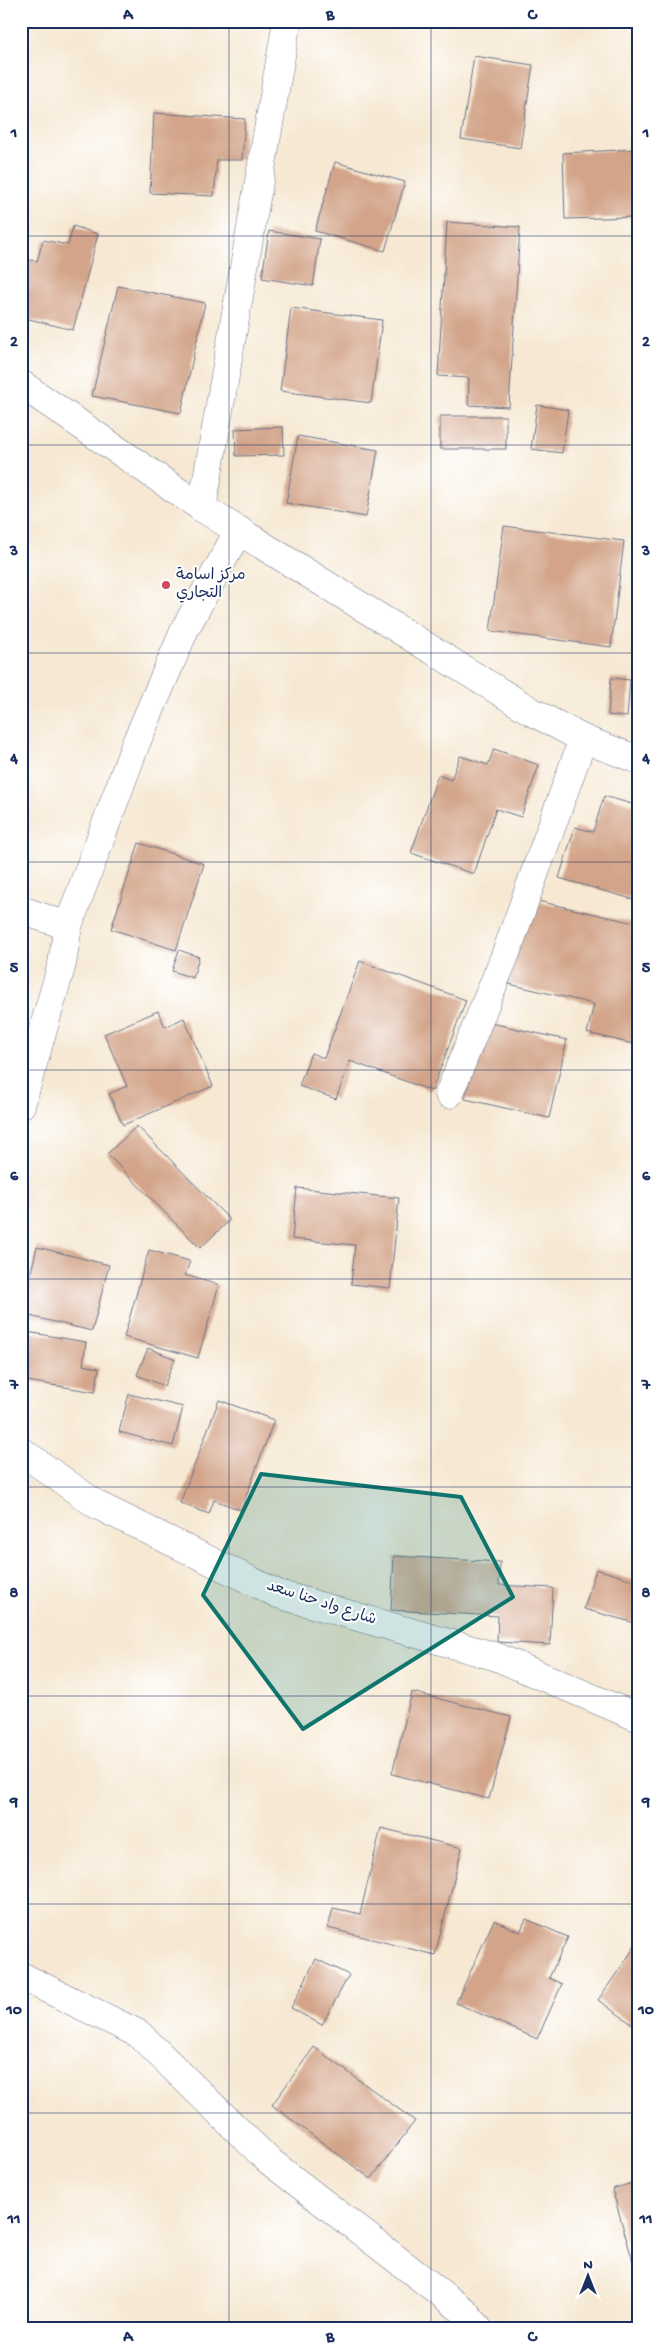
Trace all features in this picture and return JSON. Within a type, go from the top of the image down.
[{"type":"street","points":[[202,508],[287,21]]},
{"type":"street","points":[[21,384],[202,508],[531,711],[583,739],[639,760]]},
{"type":"street","points":[[21,1105],[62,964],[68,926],[136,744],[185,629],[240,530]]},
{"type":"street","points":[[449,1094],[506,953],[583,739]]},
{"type":"street","points":[[21,910],[68,926]]},
{"type":"street","name":"شارع واد حنا سعد","points":[[21,1451],[98,1505],[278,1594],[497,1657],[639,1718]]},
{"type":"street","points":[[21,1976],[139,2034],[268,2160],[465,2312],[478,2328]]},
{"type":"highlighted area","points":[[261,1474],[461,1497],[513,1597],[303,1729],[203,1595]]},
{"type":"building","points":[[21,21],[28,21],[26,36],[21,36]]},
{"type":"building","points":[[474,56],[533,65],[520,148],[461,139]]},
{"type":"building","points":[[154,113],[245,119],[242,160],[217,160],[214,196],[150,193]]},
{"type":"building","points":[[639,149],[639,217],[565,219],[563,153]]},
{"type":"building","points":[[335,162],[405,182],[385,251],[315,231]]},
{"type":"building","points":[[447,222],[520,227],[509,407],[468,405],[469,378],[438,376]]},
{"type":"building","points":[[73,226],[98,234],[73,330],[21,317],[21,259],[37,261],[43,240],[68,245]]},
{"type":"building","points":[[269,231],[320,239],[313,286],[262,278]]},
{"type":"building","points":[[118,286],[205,303],[181,413],[92,396]]},
{"type":"building","points":[[291,308],[382,320],[371,403],[280,391]]},
{"type":"building","points":[[537,405],[568,410],[562,453],[531,449]]},
{"type":"building","points":[[440,416],[506,416],[506,449],[440,449]]},
{"type":"building","points":[[283,427],[284,455],[236,456],[235,429]]},
{"type":"building","points":[[298,436],[378,450],[366,517],[286,503]]},
{"type":"building","points":[[504,526],[624,541],[611,647],[490,631]]},
{"type":"building","points":[[611,678],[630,680],[627,717],[608,715]]},
{"type":"building","points":[[494,749],[539,765],[521,817],[496,809],[474,874],[411,853],[438,775],[451,780],[460,756],[488,765]]},
{"type":"building","points":[[604,796],[639,806],[639,901],[559,878],[575,827],[593,832]]},
{"type":"building","points":[[139,843],[204,864],[176,950],[111,929]]},
{"type":"building","points":[[529,899],[639,924],[639,1020],[633,1044],[587,1033],[594,1004],[509,984]]},
{"type":"building","points":[[179,950],[199,957],[193,978],[172,971]]},
{"type":"building","points":[[360,961],[466,1000],[432,1091],[350,1061],[336,1099],[299,1086],[311,1053],[324,1058]]},
{"type":"building","points":[[158,1011],[165,1027],[184,1018],[213,1086],[123,1125],[109,1094],[127,1086],[104,1034]]},
{"type":"building","points":[[482,1021],[567,1040],[549,1118],[465,1099]]},
{"type":"building","points":[[137,1126],[230,1220],[200,1248],[107,1154]]},
{"type":"building","points":[[297,1188],[399,1198],[390,1288],[351,1284],[355,1245],[292,1239]]},
{"type":"building","points":[[37,1247],[109,1265],[92,1331],[21,1314]]},
{"type":"building","points":[[149,1250],[190,1261],[185,1275],[219,1285],[198,1358],[124,1337]]},
{"type":"building","points":[[21,1331],[86,1342],[83,1365],[99,1368],[95,1392],[21,1380]]},
{"type":"building","points":[[148,1348],[175,1359],[164,1386],[137,1375]]},
{"type":"building","points":[[129,1394],[183,1407],[173,1446],[119,1432]]},
{"type":"building","points":[[219,1400],[274,1420],[241,1510],[214,1500],[209,1514],[180,1503]]},
{"type":"building","points":[[394,1556],[500,1562],[499,1585],[553,1588],[550,1645],[497,1642],[498,1616],[391,1610]]},
{"type":"building","points":[[596,1569],[639,1582],[639,1624],[584,1609]]},
{"type":"building","points":[[412,1692],[511,1717],[489,1799],[392,1774]]},
{"type":"building","points":[[381,1828],[462,1848],[435,1955],[328,1928],[333,1908],[360,1914]]},
{"type":"building","points":[[526,1919],[568,1937],[549,1978],[562,1984],[537,2039],[456,2003],[494,1920],[520,1932]]},
{"type":"building","points":[[639,1941],[639,2029],[598,2000]]},
{"type":"building","points":[[316,1959],[349,1975],[322,2025],[291,2008]]},
{"type":"building","points":[[314,2047],[415,2121],[371,2179],[272,2105]]},
{"type":"building","points":[[639,2181],[639,2272],[636,2272],[612,2189]]},
{"type":"place","name":"مركز اسامة التجاري","points":[[166,585]]}]
